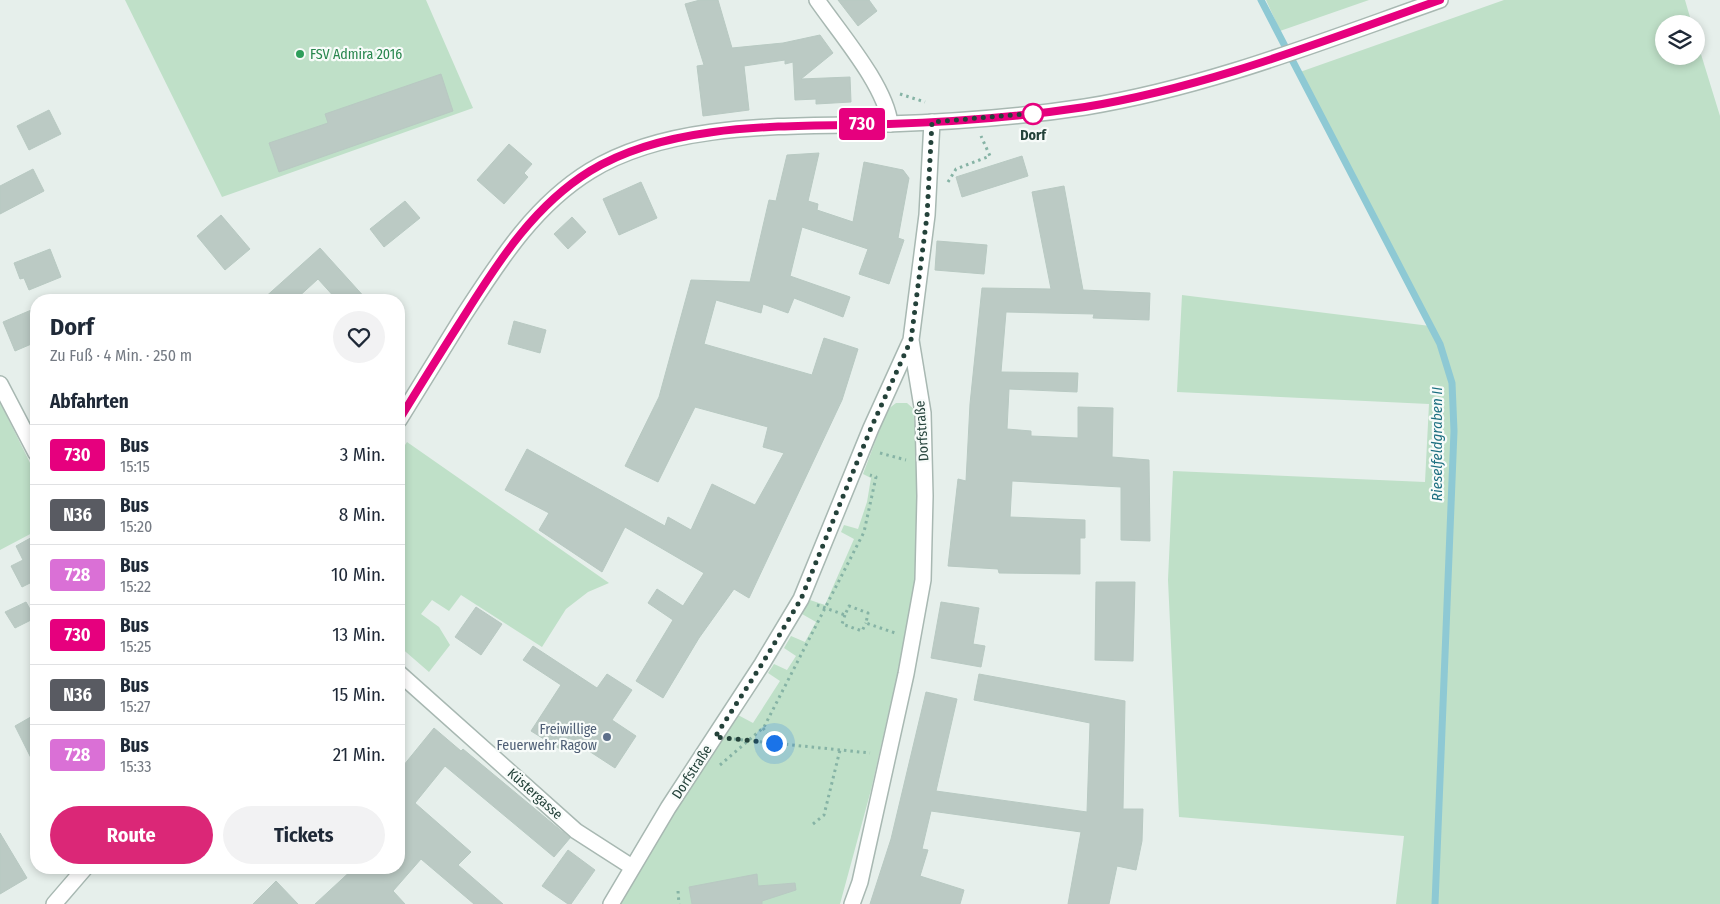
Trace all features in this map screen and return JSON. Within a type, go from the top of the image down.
[{"type":"street","points":[[816,0],[863,66],[889,111],[890,124]]},
{"type":"street","points":[[405,411],[503,256],[544,207],[568,186],[616,156],[680,138],[780,128],[985,119],[1087,107],[1189,86],[1270,60],[1440,0]]},
{"type":"street","name":"Dorfstraße","points":[[611,904],[632,867],[762,664],[801,599],[863,448],[911,340],[927,216],[932,122]]},
{"type":"street","name":"Dorfstraße","points":[[852,904],[860,882],[888,755],[923,580],[923,413],[911,340]]},
{"type":"street","points":[[0,384],[30,442]]},
{"type":"street","name":"Küstergasse","points":[[405,678],[576,831],[632,867]]},
{"type":"street","points":[[54,904],[80,874]]},
{"type":"path","points":[[863,448],[924,465]]},
{"type":"path","points":[[801,599],[845,615]]},
{"type":"path","points":[[849,606],[868,613],[866,623],[862,631],[842,624],[849,606]]},
{"type":"path","points":[[866,623],[912,639]]},
{"type":"path","points":[[763,728],[774,743]]},
{"type":"path","points":[[715,737],[888,755]]},
{"type":"path","points":[[813,824],[824,815],[840,750]]},
{"type":"path","points":[[678,891],[679,904]]},
{"type":"green space","name":"FSV Admira 2016","points":[[125,0],[426,0],[473,108],[222,197]]},
{"type":"green space","points":[[1266,0],[1369,0],[1280,31]]},
{"type":"green space","points":[[1504,0],[1685,0],[1689,15],[1655,15],[1655,65],[1704,65],[1720,116],[1720,904],[1396,904],[1404,836],[1179,817],[1168,580],[1173,471],[1425,482],[1429,404],[1177,392],[1182,295],[1430,326],[1300,72]]},
{"type":"green space","points":[[0,402],[30,463],[30,534],[0,550]]},
{"type":"green space","points":[[896,403],[907,403],[917,412],[919,481],[915,578],[898,671],[871,790],[840,904],[618,904],[670,816],[738,715],[753,723],[780,681],[768,673],[774,664],[787,670],[796,656],[784,648],[791,636],[805,642],[816,622],[802,614],[810,600],[825,605],[854,539],[841,532],[844,525],[858,529],[867,502],[871,478],[863,474],[887,410]]},
{"type":"green space","points":[[407,442],[609,583],[588,592],[566,609],[542,647],[461,595],[449,611],[432,600],[421,614],[439,627],[450,645],[429,672],[405,651],[405,445]]},
{"type":"building","points":[[700,0],[718,0],[732,48],[783,43],[820,35],[833,53],[801,79],[850,77],[851,102],[816,104],[816,99],[795,100],[793,62],[785,64],[785,60],[744,66],[749,110],[703,116],[697,66],[704,65],[685,4]]},
{"type":"building","points":[[838,0],[869,0],[877,11],[858,26]]},
{"type":"building","points":[[441,74],[453,111],[279,172],[269,143],[328,123],[325,114]]},
{"type":"building","points":[[49,110],[61,134],[29,150],[17,126]]},
{"type":"building","points":[[509,144],[532,164],[524,173],[528,177],[504,204],[477,180]]},
{"type":"building","points":[[819,153],[808,201],[818,204],[817,210],[853,222],[864,162],[903,170],[909,178],[898,238],[904,240],[889,284],[859,274],[868,249],[802,227],[790,276],[850,297],[843,317],[794,298],[788,313],[763,304],[761,313],[716,300],[704,344],[812,375],[824,338],[858,349],[842,400],[749,598],[734,589],[699,638],[663,698],[636,681],[673,620],[648,603],[657,589],[683,606],[704,573],[625,527],[602,572],[539,530],[549,513],[505,490],[527,449],[665,526],[668,517],[691,530],[712,484],[755,505],[784,453],[763,447],[768,427],[695,407],[658,482],[625,466],[659,397],[691,280],[750,282],[769,200],[776,201],[787,155]]},
{"type":"building","points":[[1022,156],[1028,176],[962,197],[956,177]]},
{"type":"building","points":[[33,169],[44,191],[0,214],[0,186]]},
{"type":"building","points":[[641,182],[657,218],[619,235],[603,199]]},
{"type":"building","points":[[1064,186],[1083,290],[1150,293],[1149,320],[1093,318],[1094,314],[1006,312],[1001,372],[1078,373],[1077,392],[1009,389],[1007,429],[1031,431],[1031,436],[1078,438],[1078,407],[1113,408],[1112,457],[1149,460],[1150,541],[1121,540],[1121,487],[1012,481],[1010,517],[1085,520],[1085,538],[1080,538],[1080,574],[999,573],[998,569],[948,566],[958,479],[966,481],[970,404],[982,288],[1051,289],[1032,192]]},
{"type":"building","points":[[405,201],[420,218],[384,247],[370,229]]},
{"type":"building","points":[[221,215],[250,249],[225,270],[197,236]]},
{"type":"building","points":[[572,217],[586,232],[568,249],[554,234]]},
{"type":"building","points":[[937,241],[987,245],[984,274],[935,270]]},
{"type":"building","points":[[320,248],[362,294],[332,294],[318,279],[302,294],[269,294]]},
{"type":"building","points":[[50,249],[61,277],[29,290],[24,278],[20,279],[14,263]]},
{"type":"building","points":[[30,311],[30,345],[15,351],[3,322]]},
{"type":"building","points":[[514,321],[546,330],[540,353],[508,344]]},
{"type":"building","points":[[30,538],[30,583],[22,587],[11,566],[23,560],[16,546]]},
{"type":"building","points":[[1096,582],[1135,582],[1133,661],[1095,660]]},
{"type":"building","points":[[26,602],[30,609],[30,620],[15,628],[5,612]]},
{"type":"building","points":[[941,602],[979,608],[973,644],[985,646],[981,667],[931,658]]},
{"type":"building","points":[[476,607],[502,624],[481,655],[455,637]]},
{"type":"building","points":[[533,646],[597,688],[607,674],[632,690],[612,720],[636,736],[615,768],[569,738],[560,749],[531,731],[561,685],[523,660]]},
{"type":"building","points":[[979,674],[1125,701],[1123,809],[1143,809],[1142,841],[1136,870],[1117,866],[1109,904],[1068,904],[1081,832],[931,811],[922,849],[928,850],[920,876],[964,890],[960,904],[870,904],[891,839],[926,692],[957,699],[936,791],[1087,812],[1090,723],[974,700]]},
{"type":"building","points":[[30,717],[30,756],[15,726]]},
{"type":"building","points":[[434,728],[461,751],[463,749],[570,838],[554,857],[445,766],[415,803],[471,852],[458,865],[503,904],[474,904],[421,859],[393,891],[405,904],[315,904],[348,874],[405,874],[405,764]]},
{"type":"building","points":[[0,833],[27,878],[0,894]]},
{"type":"building","points":[[568,850],[595,870],[571,904],[568,904],[542,886]]},
{"type":"building","points":[[757,874],[758,886],[795,883],[796,890],[762,901],[762,904],[692,904],[689,887]]},
{"type":"building","points":[[276,881],[298,904],[253,904]]},
{"type":"waterway","name":"Rieselfeldgraben II","points":[[1261,0],[1440,344],[1452,383],[1454,431],[1435,904]]},
{"type":"bus line","name":"730","points":[[405,410],[497,263],[520,234],[544,207],[568,186],[616,156],[646,146],[680,138],[730,131],[976,120],[1087,107],[1189,86],[1270,60],[1440,0]]},
{"type":"place","name":"FSV Admira 2016","points":[[300,54]]},
{"type":"place","name":"Dorf","points":[[1033,114]]},
{"type":"place","name":"Freiwillige Feuerwehr Ragow","points":[[607,737]]},
{"type":"route","points":[[774,743],[715,737],[801,599],[871,428],[911,340],[927,216],[932,122],[976,120],[1037,113],[1033,114]]}]
